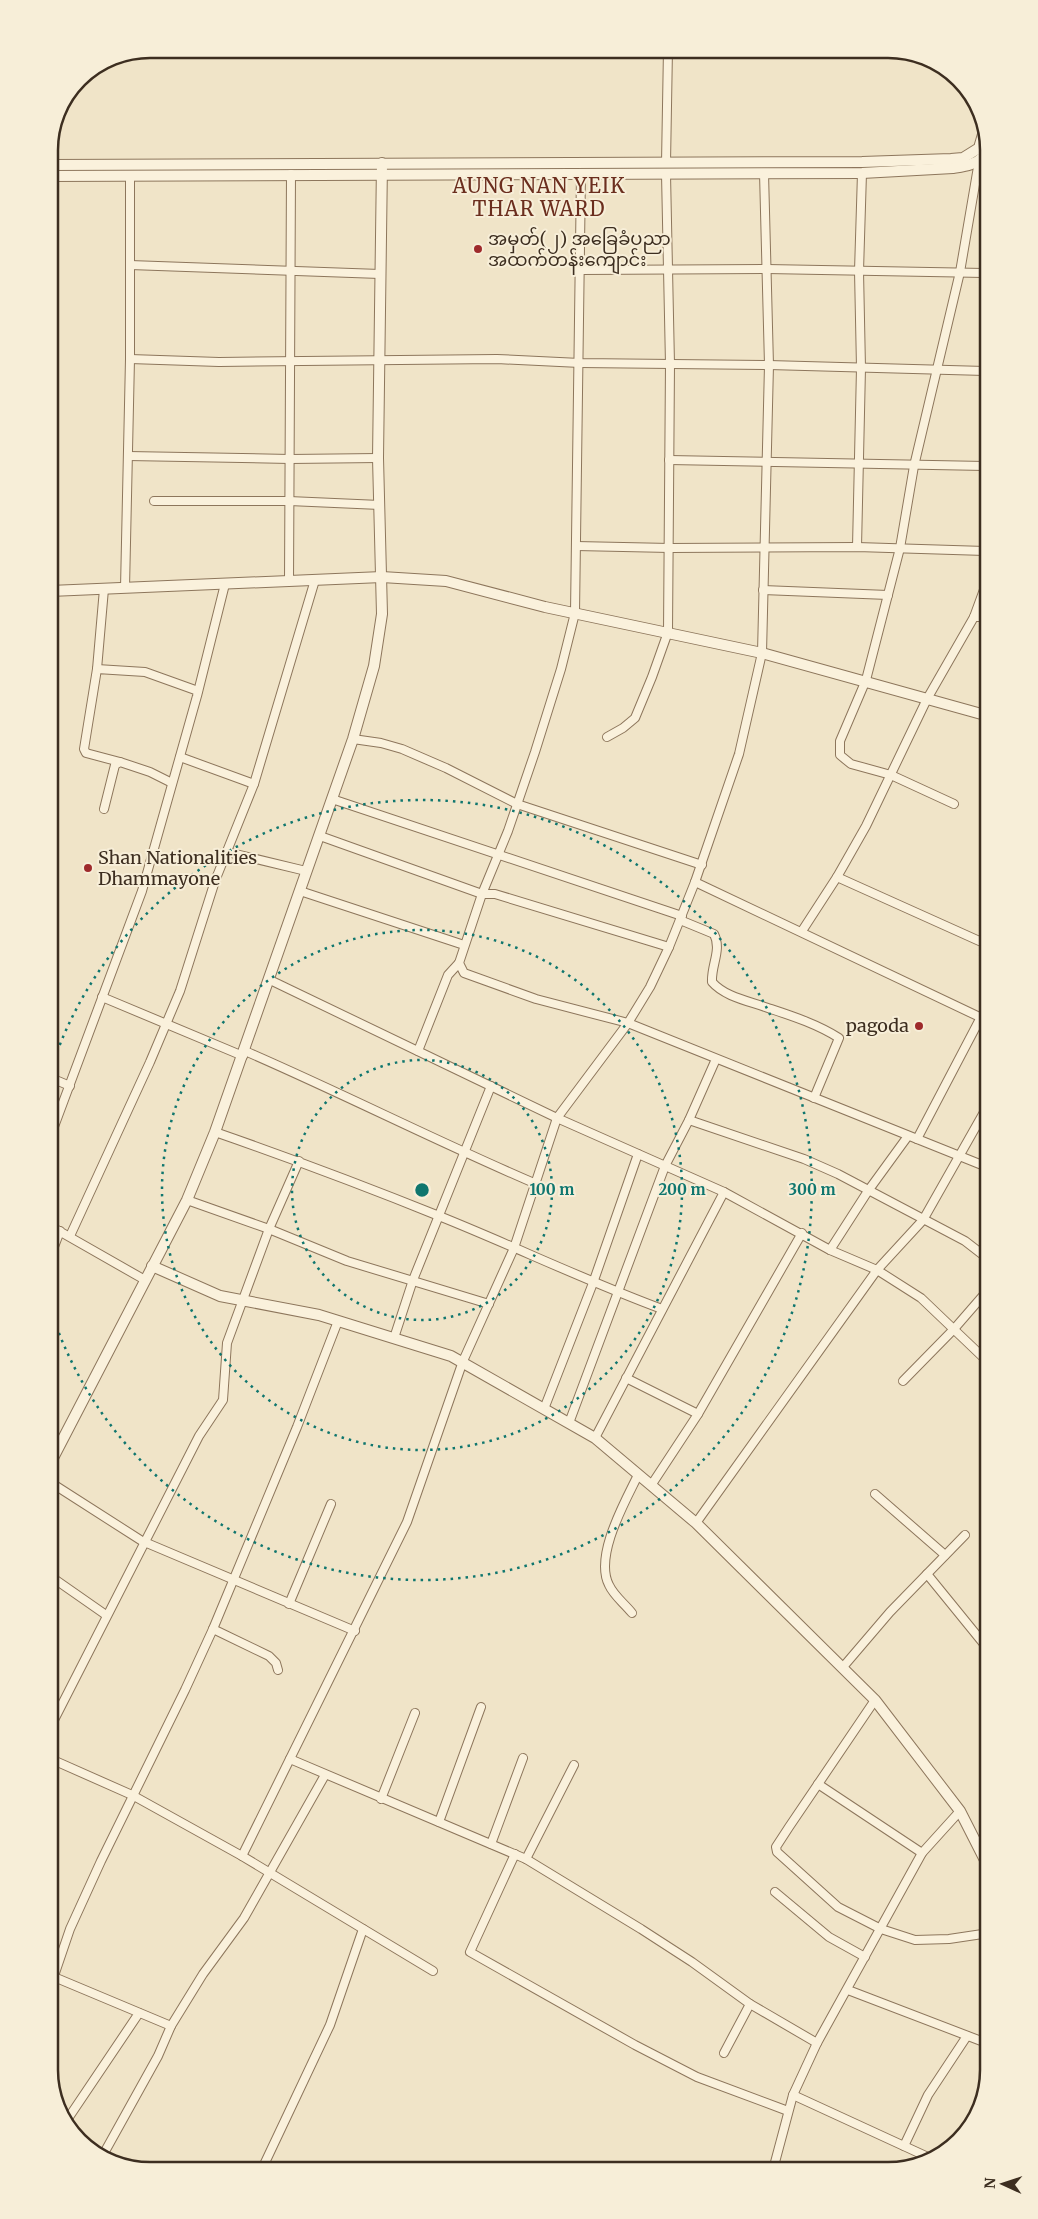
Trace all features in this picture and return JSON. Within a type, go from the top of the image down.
[{"type":"street","points":[[666,162],[668,58]]},
{"type":"street","points":[[58,165],[862,162],[963,158],[979,148],[980,145]]},
{"type":"street","points":[[58,176],[862,173],[952,168],[967,166],[980,159]]},
{"type":"street","points":[[58,1448],[187,1200],[215,1132],[320,836],[353,739],[374,666],[382,614],[378,458],[382,163]]},
{"type":"street","points":[[954,804],[891,775],[852,764],[840,755],[840,741],[866,680],[900,548],[914,466],[960,272],[980,163]]},
{"type":"street","points":[[418,1051],[448,975],[459,963],[482,894],[517,804],[561,669],[575,613],[582,173]]},
{"type":"street","points":[[242,1856],[355,1631],[407,1522],[463,1361],[514,1248],[557,1118],[628,1023],[650,986],[669,947],[702,865],[739,754],[762,653],[769,365],[764,173]]},
{"type":"street","points":[[857,547],[860,368],[859,271],[862,173]]},
{"type":"street","points":[[289,581],[291,174]]},
{"type":"street","points":[[607,737],[635,718],[668,632],[670,364],[666,174]]},
{"type":"street","points":[[124,588],[130,359],[130,176]]},
{"type":"street","points":[[130,265],[380,274]]},
{"type":"street","points":[[580,270],[767,269],[980,273]]},
{"type":"street","points":[[130,359],[220,362],[496,359],[580,363],[769,365],[980,371]]},
{"type":"street","points":[[128,456],[290,459],[378,458]]},
{"type":"street","points":[[669,460],[980,466]]},
{"type":"street","points":[[154,501],[289,501],[380,505]]},
{"type":"street","points":[[576,546],[670,548],[857,547],[980,551]]},
{"type":"street","points":[[58,591],[382,577],[446,581],[575,613],[762,653],[866,680],[980,713]]},
{"type":"street","points":[[70,1236],[167,1023],[180,990],[215,881],[254,784],[315,580]]},
{"type":"street","points":[[58,1117],[142,891],[198,691],[225,584]]},
{"type":"street","points":[[104,588],[96,669],[84,749],[86,753],[150,772],[172,783]]},
{"type":"street","points":[[763,590],[888,595]]},
{"type":"street","points":[[802,931],[837,877],[866,826],[928,699],[974,617],[980,601]]},
{"type":"street","points":[[974,617],[980,617]]},
{"type":"street","points":[[96,669],[146,672],[198,691]]},
{"type":"street","points":[[353,739],[381,743],[402,749],[446,768],[517,804],[702,865]]},
{"type":"street","points":[[180,757],[254,784]]},
{"type":"street","points":[[104,809],[115,765],[120,762]]},
{"type":"street","points":[[332,799],[681,918],[714,934],[718,952],[713,964],[712,982],[725,993],[786,1014],[828,1031],[839,1038],[814,1098]]},
{"type":"street","points":[[320,836],[482,894],[495,894],[669,947]]},
{"type":"street","points":[[227,852],[306,871]]},
{"type":"street","points":[[837,877],[980,941]]},
{"type":"street","points":[[695,882],[802,931],[980,1018]]},
{"type":"street","points":[[300,891],[464,945]]},
{"type":"street","points":[[459,963],[464,973],[518,992],[628,1023],[980,1164]]},
{"type":"street","points":[[270,980],[557,1118],[724,1192],[830,1250],[877,1270],[921,1298],[980,1353]]},
{"type":"street","points":[[102,997],[330,1088],[465,1154],[534,1183]]},
{"type":"street","points":[[918,1139],[980,1025]]},
{"type":"street","points":[[569,1423],[665,1166],[689,1120],[716,1059]]},
{"type":"street","points":[[58,1081],[70,1086]]},
{"type":"street","points":[[394,1338],[413,1280],[491,1086]]},
{"type":"street","points":[[696,1523],[877,1270],[923,1220],[980,1117]]},
{"type":"street","points":[[689,1120],[804,1159],[838,1174],[965,1241],[980,1253]]},
{"type":"street","points":[[215,1132],[299,1161],[439,1216],[593,1283],[662,1309]]},
{"type":"street","points":[[830,1250],[868,1191],[908,1136]]},
{"type":"street","points":[[544,1409],[593,1283],[638,1154]]},
{"type":"street","points":[[58,1712],[199,1436],[223,1400],[227,1343],[269,1229],[299,1161]]},
{"type":"street","points":[[595,1438],[724,1192]]},
{"type":"street","points":[[187,1200],[269,1229],[347,1261],[489,1304]]},
{"type":"street","points":[[58,1236],[60,1231],[145,1280]]},
{"type":"street","points":[[652,1484],[698,1414],[802,1233]]},
{"type":"street","points":[[152,1266],[220,1296],[241,1302],[319,1315],[463,1361],[595,1438],[638,1475],[652,1484],[696,1523],[875,1700],[960,1811],[980,1850]]},
{"type":"street","points":[[903,1381],[954,1329],[980,1299]]},
{"type":"street","points":[[58,1965],[70,1929],[132,1795],[185,1690],[213,1629],[297,1427],[338,1321]]},
{"type":"street","points":[[626,1378],[698,1414]]},
{"type":"street","points":[[632,1612],[609,1585],[606,1556],[614,1527],[638,1475]]},
{"type":"street","points":[[58,1488],[146,1543],[355,1631]]},
{"type":"street","points":[[875,1494],[945,1555]]},
{"type":"street","points":[[289,1604],[331,1504]]},
{"type":"street","points":[[843,1667],[965,1535]]},
{"type":"street","points":[[927,1574],[980,1639]]},
{"type":"street","points":[[58,1582],[106,1616]]},
{"type":"street","points":[[213,1629],[268,1656],[276,1663],[278,1670]]},
{"type":"street","points":[[875,1700],[776,1847],[777,1852],[838,1907],[881,1929],[915,1940],[949,1940],[980,1935]]},
{"type":"street","points":[[439,1822],[481,1707]]},
{"type":"street","points":[[381,1799],[415,1713]]},
{"type":"street","points":[[491,1844],[523,1758]]},
{"type":"street","points":[[290,1759],[324,1775],[515,1854],[641,1929],[750,2004],[817,2043]]},
{"type":"street","points":[[58,1762],[132,1795],[242,1856],[433,1971]]},
{"type":"street","points":[[526,1860],[574,1765]]},
{"type":"street","points":[[106,2150],[158,2056],[171,2026],[203,1974],[244,1918],[268,1872],[324,1775]]},
{"type":"street","points":[[818,1784],[922,1853]]},
{"type":"street","points":[[775,2162],[793,2095],[817,2043],[922,1853],[960,1811]]},
{"type":"street","points":[[515,1854],[470,1952],[635,2045],[697,2077],[788,2111]]},
{"type":"street","points":[[775,1892],[829,1937],[865,1957]]},
{"type":"street","points":[[266,2161],[330,2025],[362,1929]]},
{"type":"street","points":[[58,1979],[171,2026]]},
{"type":"street","points":[[848,1990],[980,2041]]},
{"type":"street","points":[[724,2053],[750,2004]]},
{"type":"street","points":[[70,2115],[139,2013]]},
{"type":"street","points":[[904,2146],[928,2095],[967,2036]]},
{"type":"street","points":[[793,2095],[923,2155]]},
{"type":"place","name":"အမှတ်(၂) အခြေခံပညာ အထက်တန်းကျောင်း","points":[[478,249]]},
{"type":"place","name":"Shan Nationalities Dhammayone","points":[[88,868]]},
{"type":"place","name":"pagoda","points":[[919,1026]]},
{"type":"district","name":"AUNG NAN YEIK THAR WARD","points":[[539,198]]}]
